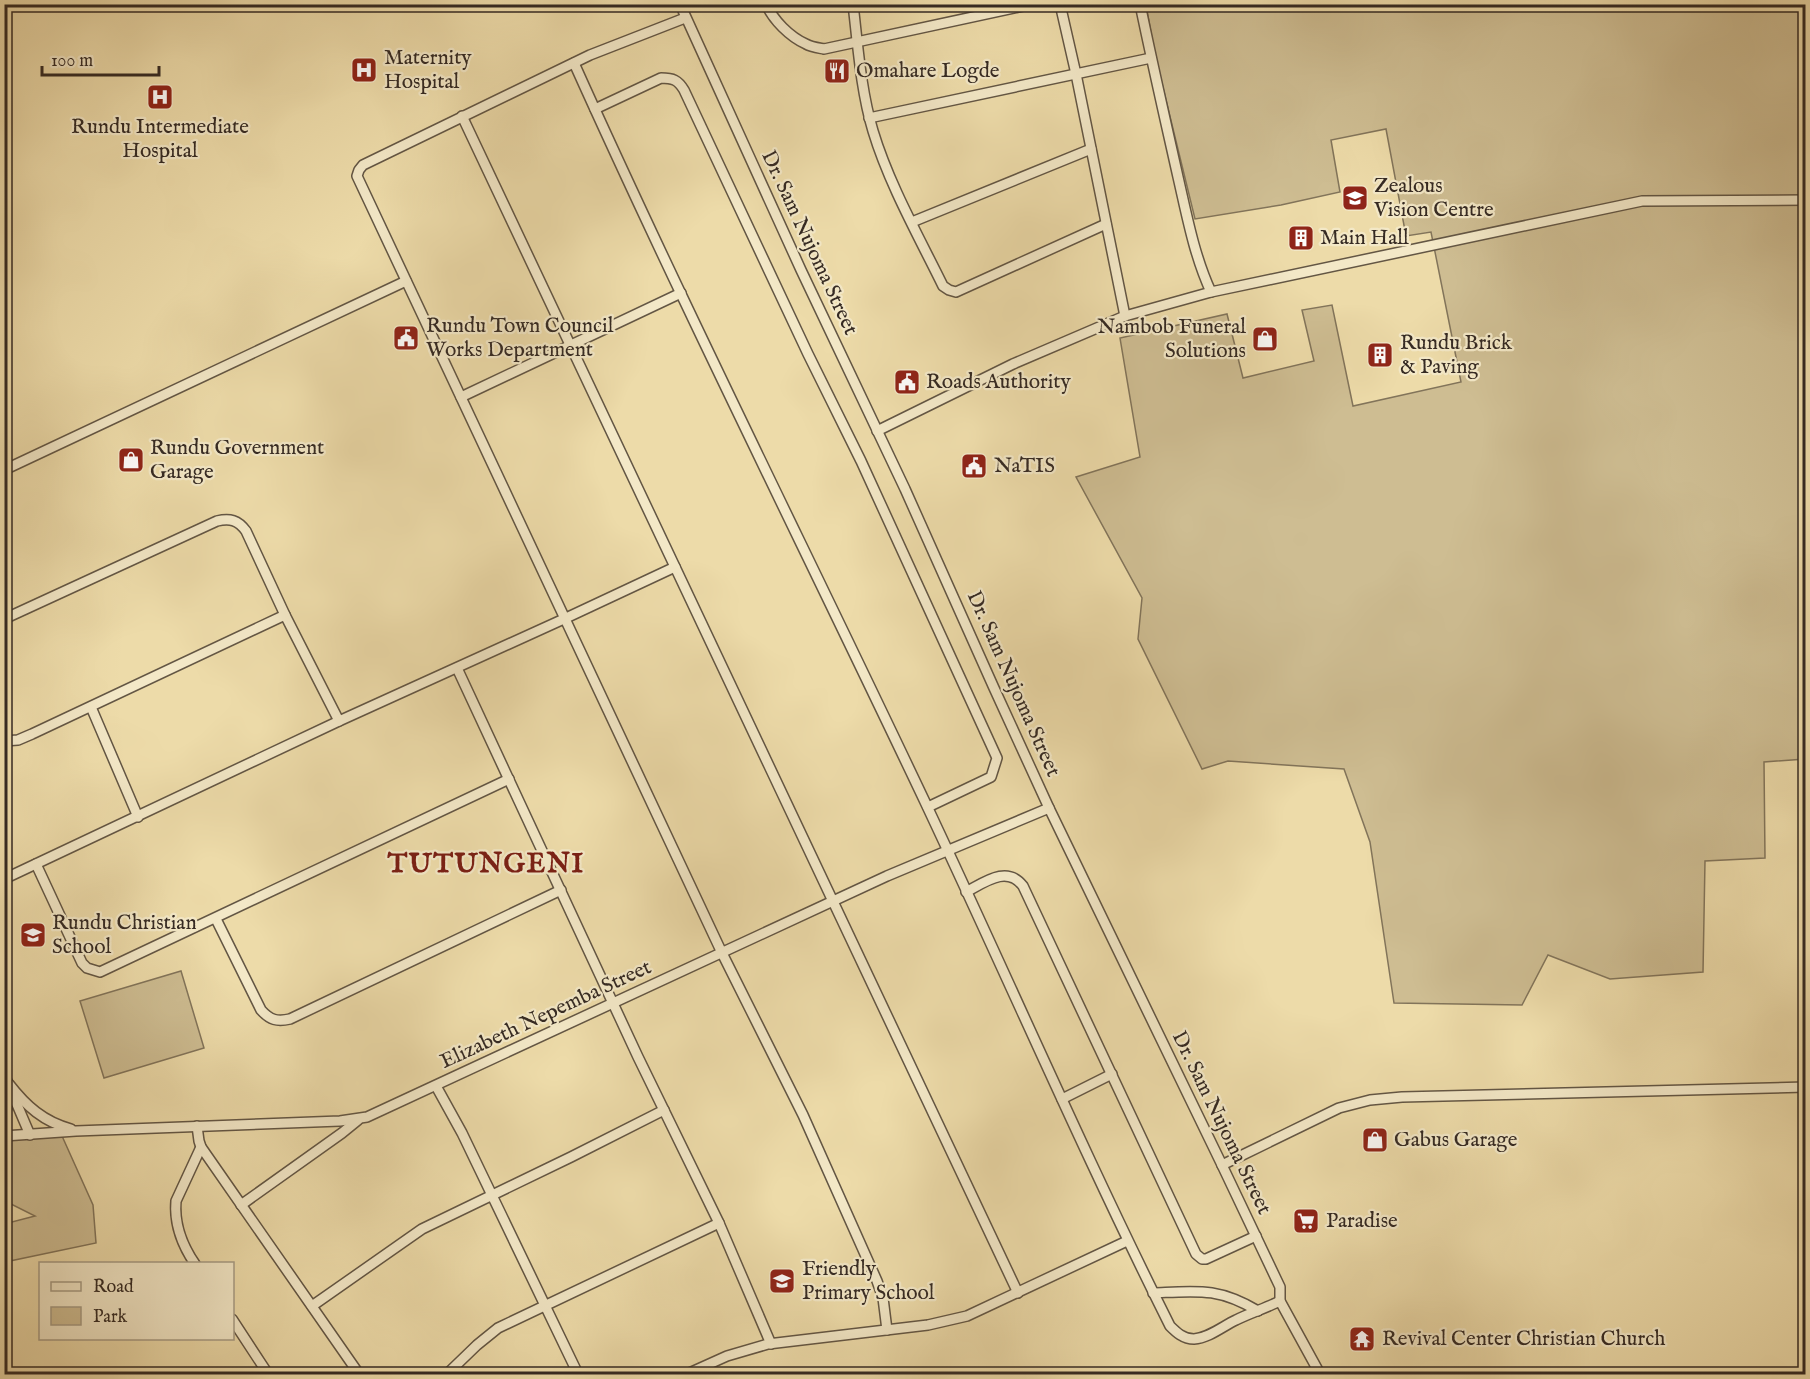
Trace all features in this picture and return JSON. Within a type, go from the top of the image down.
[{"type":"street","name":"Dr. Sam Nujoma Street","points":[[680,4],[878,431],[1049,808],[1280,1287],[1280,1301],[1320,1374]]},
{"type":"street","points":[[766,4],[776,20],[791,34],[806,44],[824,49],[1033,4]]},
{"type":"street","points":[[853,4],[869,118],[889,173],[943,286],[956,292],[1106,224]]},
{"type":"street","points":[[1060,4],[1125,316]]},
{"type":"street","points":[[1140,4],[1200,268],[1211,292]]},
{"type":"street","points":[[685,18],[574,63],[462,116],[367,163],[358,170],[357,176],[722,953],[803,1116],[877,1281],[883,1298],[886,1330]]},
{"type":"street","points":[[869,118],[1151,58]]},
{"type":"street","points":[[574,63],[681,293],[928,807],[1127,1241],[1170,1326],[1185,1338],[1194,1339],[1280,1301]]},
{"type":"street","points":[[595,109],[661,78],[679,81],[808,354],[861,460],[997,758],[990,777],[928,807]]},
{"type":"street","points":[[462,116],[1018,1293]]},
{"type":"street","points":[[912,222],[1091,149]]},
{"type":"street","points":[[878,431],[1013,364],[1125,316],[1211,292],[1642,201],[1806,200]]},
{"type":"street","points":[[4,470],[406,280]]},
{"type":"street","points":[[461,397],[681,293]]},
{"type":"street","points":[[4,619],[217,521],[234,520],[246,531],[285,615],[339,721]]},
{"type":"street","points":[[4,879],[339,721],[675,567]]},
{"type":"street","points":[[4,741],[25,737],[285,615]]},
{"type":"street","points":[[457,668],[719,1223],[771,1344]]},
{"type":"street","points":[[91,707],[138,817]]},
{"type":"street","points":[[36,864],[82,963],[93,971],[106,971],[509,779]]},
{"type":"street","name":"Elizabeth Nepemba Street","points":[[4,1136],[359,1119],[436,1086],[832,901],[1049,808]]},
{"type":"street","points":[[966,892],[999,876],[1007,875],[1018,879],[1023,886],[1196,1254],[1206,1259],[1256,1236]]},
{"type":"street","points":[[216,919],[261,1010],[273,1020],[281,1021],[290,1019],[561,890]]},
{"type":"street","points":[[4,1074],[30,1135]]},
{"type":"street","points":[[1062,1099],[1112,1074]]},
{"type":"street","points":[[4,1117],[9,1101],[9,1084]]},
{"type":"street","points":[[9,1084],[21,1100],[44,1119],[76,1131]]},
{"type":"street","points":[[436,1086],[462,1133],[578,1374]]},
{"type":"street","points":[[1222,1165],[1339,1107],[1370,1100],[1402,1097],[1806,1087]]},
{"type":"street","points":[[312,1306],[422,1228],[664,1110]]},
{"type":"street","points":[[242,1204],[342,1134],[359,1119]]},
{"type":"street","points":[[197,1126],[201,1147],[359,1374]]},
{"type":"street","points":[[194,1262],[180,1234],[175,1206],[201,1147]]},
{"type":"street","points":[[447,1374],[498,1328],[719,1223]]},
{"type":"street","points":[[687,1374],[727,1356],[771,1344],[950,1321],[974,1313],[1127,1241]]},
{"type":"street","points":[[1153,1293],[1198,1290],[1210,1292],[1245,1303],[1258,1311]]},
{"type":"street","points":[[234,1322],[268,1374]]},
{"type":"green space","points":[[1146,5],[1805,5],[1805,759],[1764,762],[1765,858],[1705,861],[1703,972],[1610,979],[1548,955],[1522,1005],[1394,1003],[1370,842],[1344,769],[1228,761],[1202,769],[1138,639],[1142,598],[1076,477],[1140,457],[1120,338],[1227,314],[1243,378],[1314,361],[1302,310],[1332,305],[1353,406],[1461,382],[1431,232],[1406,236],[1386,129],[1331,140],[1340,192],[1281,205],[1195,219],[1155,55]]},
{"type":"green space","points":[[181,971],[204,1048],[104,1078],[80,1001]]},
{"type":"green space","points":[[62,1136],[93,1205],[96,1243],[5,1262],[4,1224],[35,1216],[5,1201],[5,1140]]},
{"type":"place","name":"Maternity Hospital","points":[[364,70]]},
{"type":"place","name":"Omahare Logde","points":[[837,71]]},
{"type":"place","name":"Rundu Intermediate Hospital","points":[[160,97]]},
{"type":"place","name":"Zealous Vision Centre","points":[[1355,198]]},
{"type":"place","name":"Main Hall","points":[[1301,238]]},
{"type":"place","name":"Rundu Town Council Works Department","points":[[406,338]]},
{"type":"place","name":"Nambob Funeral Solutions","points":[[1265,339]]},
{"type":"place","name":"Rundu Brick & Paving","points":[[1380,355]]},
{"type":"place","name":"Roads Authority","points":[[907,382]]},
{"type":"place","name":"Rundu Government Garage","points":[[131,460]]},
{"type":"place","name":"NaTIS","points":[[974,466]]},
{"type":"place","name":"Rundu Christian School","points":[[33,935]]},
{"type":"place","name":"Gabus Garage","points":[[1375,1140]]},
{"type":"place","name":"Paradise","points":[[1306,1221]]},
{"type":"place","name":"Friendly Primary School","points":[[782,1281]]},
{"type":"place","name":"Revival Center Christian Church","points":[[1362,1339]]},
{"type":"district","name":"TUTUNGENI","points":[[486,865]]}]
